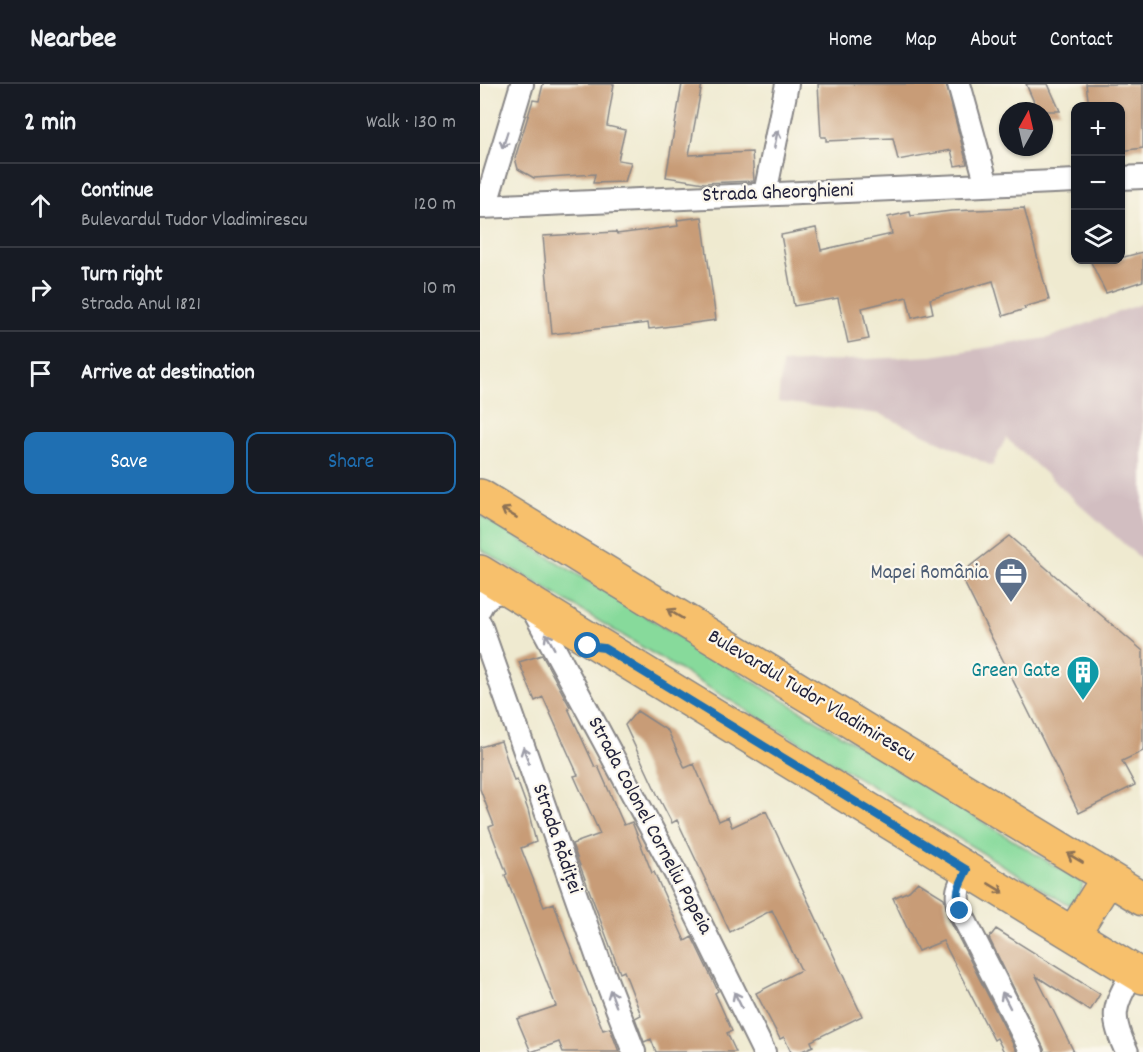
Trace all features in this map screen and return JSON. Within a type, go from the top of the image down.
[{"type":"main road","name":"Bulevardul Tudor Vladimirescu","points":[[480,496],[1143,899]]},
{"type":"main road","points":[[480,572],[1138,974]]},
{"type":"main road","points":[[1073,934],[1108,878]]},
{"type":"street","points":[[482,207],[522,84]]},
{"type":"street","points":[[765,194],[787,84]]},
{"type":"street","points":[[959,84],[987,184]]},
{"type":"street","points":[[1125,178],[1143,177]]},
{"type":"street","name":"Strada Gheorghieni","points":[[482,207],[1071,180]]},
{"type":"street","points":[[480,608],[485,598],[492,593],[501,591],[521,598]]},
{"type":"street","name":"Strada Colonel Corneliu Popeia","points":[[521,598],[571,679],[676,873],[764,1052]]},
{"type":"street","name":"Strada Rădiței","points":[[480,624],[600,964],[634,1052]]},
{"type":"street","points":[[571,679],[572,656],[579,648],[588,646],[604,648]]},
{"type":"street","points":[[967,870],[959,884],[956,897],[960,911],[1032,1052]]},
{"type":"street","points":[[1127,1052],[1117,1032],[1114,1018],[1118,1001],[1138,974]]},
{"type":"shaded area","points":[[1143,303],[1143,561],[1006,438],[992,466],[880,414],[778,402],[782,363],[932,356],[1048,338]]},
{"type":"green space","points":[[480,515],[1083,883],[1074,903],[1068,905],[480,549]]},
{"type":"building","points":[[543,84],[614,84],[607,126],[625,130],[618,160],[631,162],[625,182],[593,183],[595,174],[534,178],[518,169],[515,158],[533,100],[539,101]]},
{"type":"building","points":[[682,84],[702,84],[689,155],[752,152],[754,181],[704,183],[666,177]]},
{"type":"building","points":[[818,84],[946,84],[967,164],[955,166],[951,150],[898,160],[893,138],[826,141],[826,137],[821,137]]},
{"type":"building","points":[[1026,84],[1048,84],[1060,111],[1053,111],[1053,102],[1034,102]]},
{"type":"building","points":[[1086,84],[1143,84],[1143,148],[1125,150],[1125,102],[1088,102]]},
{"type":"building","points":[[1024,208],[1049,300],[1003,316],[993,281],[930,299],[933,313],[912,318],[907,297],[862,308],[869,339],[848,343],[838,298],[794,306],[781,235],[816,228],[821,250],[892,234],[888,217],[910,212],[911,216],[951,211]]},
{"type":"building","points":[[702,217],[716,320],[649,329],[648,323],[552,334],[543,236],[616,232],[617,234],[678,226],[677,220]]},
{"type":"building","points":[[1143,252],[1143,281],[1106,293],[1092,264],[1125,264],[1125,257]]},
{"type":"building","name":"Green Gate","points":[[1009,536],[1143,651],[1143,751],[1122,761],[1135,785],[1079,813],[960,574]]},
{"type":"building","points":[[542,655],[570,707],[568,708],[595,767],[598,766],[624,825],[632,822],[652,873],[654,872],[685,941],[692,937],[718,991],[715,993],[732,1031],[727,1033],[736,1052],[656,1052],[651,1039],[644,1042],[635,1018],[641,1015],[624,971],[620,973],[572,844],[600,834],[574,776],[578,775],[543,697],[535,701],[519,662]]},
{"type":"building","points":[[637,711],[668,731],[685,768],[694,764],[719,821],[728,817],[732,827],[766,811],[862,1016],[811,1041],[813,1046],[800,1052],[791,1052],[784,1037],[780,1039],[756,993],[801,970],[772,910],[730,932],[677,820],[672,823],[625,725]]},
{"type":"building","points":[[501,741],[514,781],[517,780],[528,810],[536,842],[521,848],[544,907],[554,903],[603,1030],[610,1028],[619,1052],[563,1052],[559,1042],[531,1052],[517,1019],[556,1006],[505,875],[507,874],[489,827],[494,825],[480,789],[480,747]]},
{"type":"building","points":[[918,882],[944,898],[948,917],[1017,1052],[1004,1052],[997,1038],[994,1040],[943,941],[918,951],[893,898],[909,891]]},
{"type":"building","points":[[996,929],[1100,994],[1090,1011],[1036,976],[1074,1052],[1045,1052],[989,938]]},
{"type":"place","name":"Mapei România","points":[[1011,603]]},
{"type":"place","name":"Green Gate","points":[[1083,701]]},
{"type":"route","points":[[588,646],[604,648],[967,870],[959,884],[956,897],[960,911]]}]
